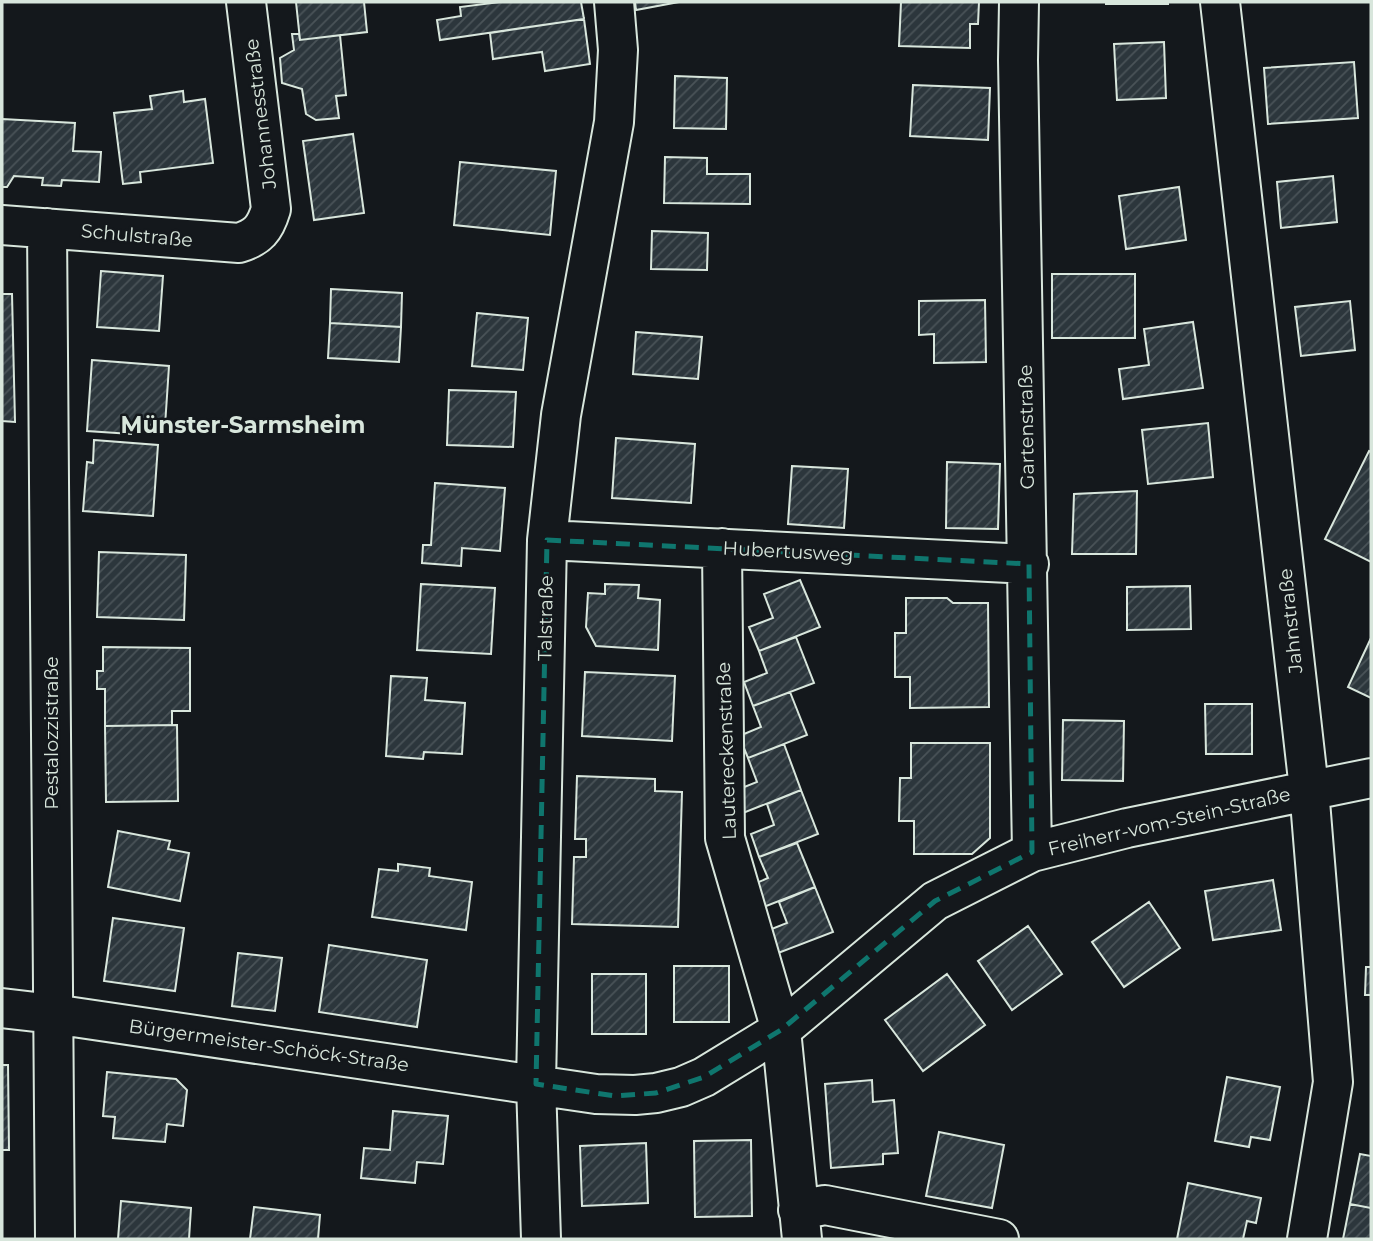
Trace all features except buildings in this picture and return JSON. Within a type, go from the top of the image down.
[{"type":"street","name":"Johannesstraße","points":[[247,2],[271,209],[266,225]]},
{"type":"street","name":"Talstraße","points":[[541,1239],[536,1084],[547,540],[561,415],[614,122],[618,50],[614,2]]},
{"type":"street","name":"Gartenstraße","points":[[1019,2],[1032,852]]},
{"type":"street","name":"Jahnstraße","points":[[1220,2],[1309,789],[1333,1082],[1307,1239]]},
{"type":"street","name":"Schulstraße","points":[[2,225],[239,243],[254,238],[266,225]]},
{"type":"street","name":"Pestalozzistraße","points":[[47,228],[55,1239]]},
{"type":"street","name":"Hubertusweg","points":[[547,540],[1028,564]]},
{"type":"street","name":"Lautereckenstraße","points":[[722,548],[725,838],[781,1031],[800,1224]]},
{"type":"street","name":"Freiherr-vom-Stein-Straße","points":[[536,1084],[615,1096],[656,1093],[681,1087],[704,1077],[781,1031],[935,901],[1032,852],[1126,828],[1371,778]]},
{"type":"street","name":"Bürgermeister-Schöck-Straße","points":[[2,1009],[53,1014],[536,1084]]},
{"type":"street","points":[[800,1224],[825,1205],[999,1239]]},
{"type":"highlighted area","points":[[547,540],[1029,564],[1032,852],[935,901],[781,1030],[704,1077],[656,1093],[615,1096],[536,1084]]},
{"type":"district","name":"Münster-Sarmsheim","points":[[243,425]]}]
